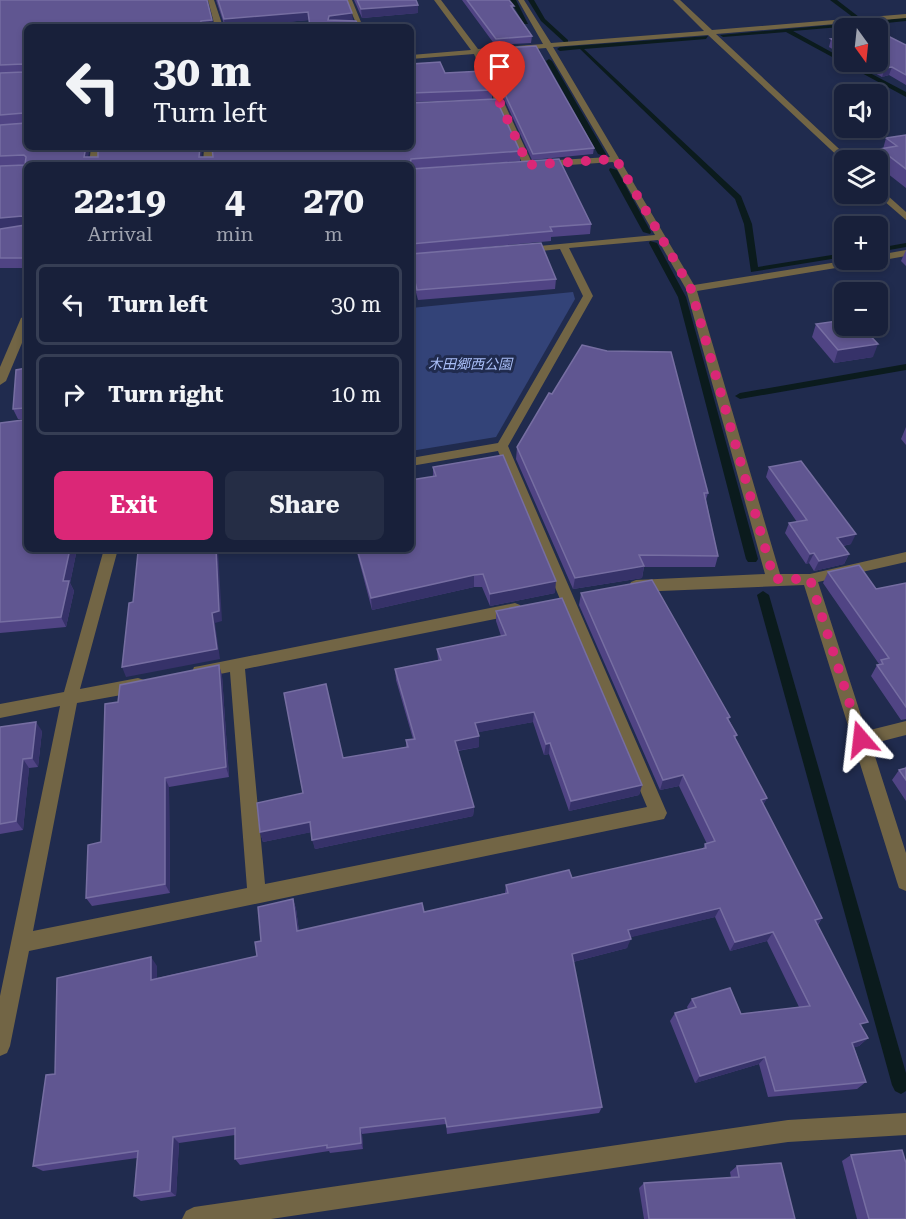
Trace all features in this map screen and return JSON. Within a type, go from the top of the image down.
[{"type":"street","points":[[211,0],[218,24]]},
{"type":"street","points":[[349,0],[360,24]]},
{"type":"street","points":[[437,0],[477,53],[500,103],[523,166],[616,159]]},
{"type":"street","points":[[521,0],[691,289],[774,579]]},
{"type":"street","points":[[676,0],[835,150]]},
{"type":"street","points":[[881,18],[906,16]]},
{"type":"street","points":[[414,57],[834,22]]},
{"type":"street","points":[[489,103],[500,103]]},
{"type":"street","points":[[888,200],[906,217]]},
{"type":"street","points":[[505,251],[661,237]]},
{"type":"street","points":[[502,446],[588,296],[563,246]]},
{"type":"street","points":[[888,256],[906,253]]},
{"type":"street","points":[[691,289],[834,265]]},
{"type":"street","points":[[0,381],[24,325]]},
{"type":"street","points":[[414,461],[502,446]]},
{"type":"street","points":[[22,943],[658,813],[502,446]]},
{"type":"street","points":[[0,1046],[70,698],[110,552]]},
{"type":"street","points":[[618,589],[638,585],[810,579],[906,557]]},
{"type":"street","points":[[810,579],[906,882]]},
{"type":"street","points":[[181,676],[533,606]]},
{"type":"street","points":[[237,665],[257,895]]},
{"type":"street","points":[[0,711],[148,683]]},
{"type":"street","points":[[861,739],[906,728]]},
{"type":"street","points":[[194,1219],[788,1131],[906,1124]]},
{"type":"green space","name":"木田郷西公園","points":[[573,292],[575,299],[496,437],[414,451],[414,308]]},
{"type":"building","points":[[0,0],[207,0],[212,20],[201,21],[200,24],[24,24],[24,64],[0,65]]},
{"type":"building","points":[[218,0],[347,0],[352,13],[329,16],[328,20],[356,21],[358,24],[310,24],[308,12],[224,19]]},
{"type":"building","points":[[357,0],[416,0],[418,5],[361,9]]},
{"type":"building","points":[[467,0],[509,0],[532,36],[496,39]]},
{"type":"building","points":[[888,36],[906,45],[906,75],[892,67],[888,68]]},
{"type":"building","points":[[536,46],[594,148],[533,154],[495,73],[519,72],[502,48]]},
{"type":"building","points":[[440,62],[445,73],[483,71],[492,90],[414,93],[414,64]]},
{"type":"building","points":[[24,72],[24,113],[0,115],[0,73]]},
{"type":"building","points":[[496,99],[520,151],[411,159],[410,162],[25,162],[24,155],[0,156],[0,125],[24,123],[24,150],[85,150],[84,157],[98,157],[98,150],[200,150],[199,157],[213,157],[212,150],[414,150],[414,103]]},
{"type":"building","points":[[906,135],[906,169],[888,155],[888,150],[880,149],[897,146],[886,138]]},
{"type":"building","points":[[559,159],[591,224],[550,227],[552,231],[414,244],[414,169]]},
{"type":"building","points":[[24,165],[24,217],[0,218],[0,166]]},
{"type":"building","points":[[24,225],[24,258],[0,258],[0,229]]},
{"type":"building","points":[[541,243],[556,279],[417,290],[414,278],[414,254]]},
{"type":"building","points":[[834,321],[834,336],[870,336],[878,344],[838,350],[816,324]]},
{"type":"building","points":[[582,345],[607,351],[671,352],[708,493],[704,493],[718,556],[639,555],[644,566],[575,578],[517,447],[549,393],[552,394]]},
{"type":"building","points":[[24,369],[24,408],[13,409],[16,370]]},
{"type":"building","points":[[24,408],[24,552],[69,552],[63,581],[69,581],[61,617],[0,622],[0,423],[23,420]]},
{"type":"building","points":[[503,455],[556,581],[490,594],[483,574],[371,598],[358,552],[414,552],[414,480],[436,476],[433,467]]},
{"type":"building","points":[[801,461],[856,534],[837,538],[849,554],[819,561],[814,553],[810,554],[789,523],[807,520],[769,467]]},
{"type":"building","points":[[138,552],[216,552],[219,611],[212,613],[217,649],[122,667],[129,603],[133,602]]},
{"type":"building","points":[[859,565],[876,589],[906,583],[906,707],[877,665],[883,664],[881,660],[889,658],[828,572]]},
{"type":"building","points":[[652,580],[730,717],[727,718],[737,735],[734,736],[767,798],[761,800],[822,918],[815,920],[868,1022],[860,1024],[868,1038],[852,1043],[866,1082],[775,1091],[765,1057],[700,1076],[675,1013],[696,1007],[692,999],[730,988],[741,1014],[810,1006],[773,932],[735,942],[720,908],[628,930],[631,939],[572,954],[602,1107],[447,1127],[445,1118],[360,1128],[361,1143],[327,1148],[327,1145],[235,1159],[235,1128],[173,1137],[170,1191],[134,1196],[138,1151],[33,1166],[46,1075],[55,1074],[57,978],[151,957],[151,980],[257,956],[255,942],[261,941],[258,907],[293,899],[297,931],[422,903],[424,912],[508,893],[506,885],[569,870],[572,878],[706,848],[705,844],[715,841],[683,775],[663,780],[581,593]]},
{"type":"building","points":[[562,598],[642,785],[571,801],[550,743],[546,744],[534,712],[475,723],[479,736],[455,741],[474,807],[312,840],[310,822],[260,832],[257,803],[303,793],[284,693],[326,684],[343,758],[408,747],[406,740],[415,739],[395,669],[441,660],[437,649],[506,635],[496,611]]},
{"type":"building","points":[[219,665],[226,767],[165,778],[165,884],[86,898],[88,845],[101,842],[105,704],[118,702],[120,685]]},
{"type":"building","points":[[36,722],[32,758],[23,759],[16,821],[0,824],[0,727]]},
{"type":"building","points":[[906,768],[906,780],[899,770]]},
{"type":"building","points":[[902,1150],[906,1163],[906,1219],[869,1219],[851,1155]]},
{"type":"building","points":[[781,1163],[795,1219],[649,1219],[644,1183],[739,1177],[737,1166]]},
{"type":"waterway","points":[[513,0],[526,23]]},
{"type":"waterway","points":[[531,0],[543,20],[566,41]]},
{"type":"waterway","points":[[833,0],[856,17]]},
{"type":"waterway","points":[[888,21],[906,19]]},
{"type":"waterway","points":[[787,30],[834,26]]},
{"type":"waterway","points":[[723,35],[787,30]]},
{"type":"waterway","points":[[787,30],[906,95]]},
{"type":"waterway","points":[[560,49],[706,37]]},
{"type":"waterway","points":[[582,50],[738,198],[748,224],[754,270],[834,257]]},
{"type":"waterway","points":[[549,61],[602,154]]},
{"type":"waterway","points":[[613,170],[647,232]]},
{"type":"waterway","points":[[653,243],[682,297],[752,559]]},
{"type":"waterway","points":[[888,248],[906,245]]},
{"type":"waterway","points":[[740,396],[906,367]]},
{"type":"waterway","points":[[763,595],[901,1085]]},
{"type":"route","points":[[500,103],[528,165],[616,159],[691,289],[774,579],[810,579],[861,739]]}]
